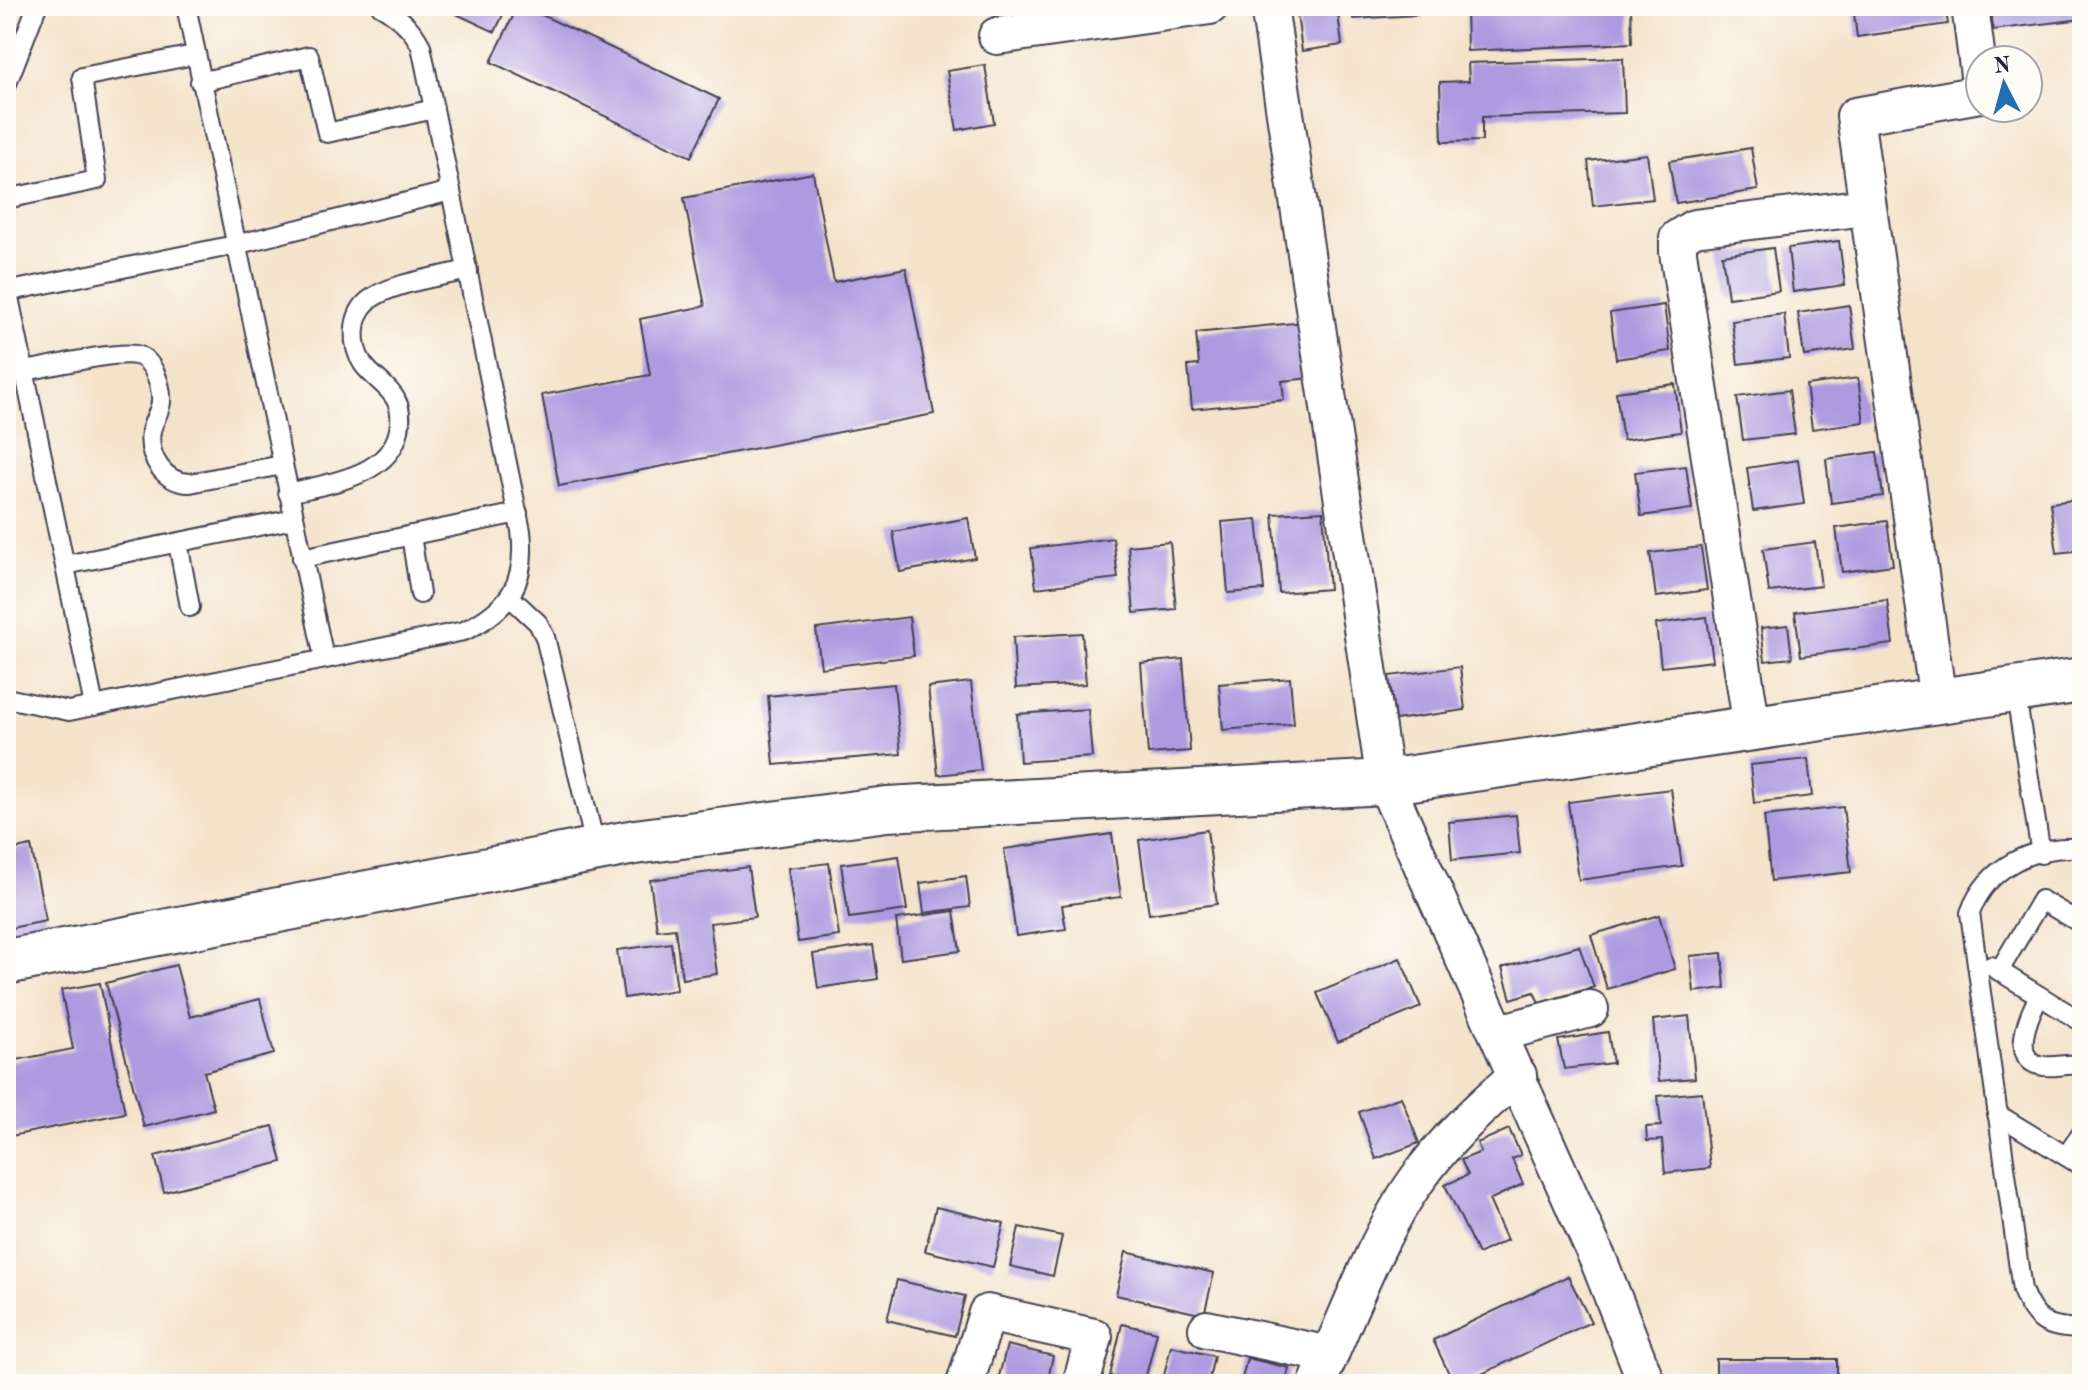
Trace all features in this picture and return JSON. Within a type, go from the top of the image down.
[{"type":"street","points":[[997,36],[1210,6]]},
{"type":"street","points":[[1269,6],[1385,782],[1518,1075],[1600,1264],[1647,1384]]},
{"type":"street","points":[[1970,6],[1975,44]]},
{"type":"street","points":[[1938,701],[1855,116],[1964,97]]},
{"type":"street","points":[[1752,728],[1722,549],[1678,238],[1694,228],[1867,207]]},
{"type":"street","points":[[6,962],[596,849],[887,809],[1385,782],[2082,680]]},
{"type":"street","points":[[1499,1033],[1590,1009]]},
{"type":"street","points":[[1207,1329],[1323,1370],[1394,1215],[1415,1181],[1442,1147],[1518,1075]]},
{"type":"street","points":[[965,1384],[987,1313],[1094,1337],[1081,1384]]},
{"type":"lane","points":[[6,86],[37,6]]},
{"type":"lane","points":[[186,6],[324,658]]},
{"type":"lane","points":[[6,698],[69,711],[94,706],[464,631],[498,611],[510,597],[524,553],[518,513],[421,46],[415,34],[396,15],[381,6]]},
{"type":"lane","points":[[6,199],[97,180],[82,77],[194,55]]},
{"type":"lane","points":[[200,82],[309,56],[327,133],[434,109]]},
{"type":"lane","points":[[94,706],[7,289],[235,245],[451,191]]},
{"type":"lane","points":[[288,493],[345,480],[377,464],[393,448],[398,437],[401,416],[395,398],[363,364],[356,347],[355,327],[366,303],[388,290],[468,270]]},
{"type":"lane","points":[[24,371],[137,355],[150,365],[160,393],[161,404],[151,429],[150,441],[152,454],[166,475],[178,483],[190,483],[282,465]]},
{"type":"lane","points":[[302,558],[518,513]]},
{"type":"lane","points":[[65,565],[294,519]]},
{"type":"lane","points":[[411,535],[420,594]]},
{"type":"lane","points":[[178,543],[190,607]]},
{"type":"lane","points":[[510,597],[538,623],[545,637],[596,849]]},
{"type":"lane","points":[[2015,689],[2041,854]]},
{"type":"lane","points":[[2082,848],[2069,847],[2007,865],[1986,881],[1970,913],[2022,1290],[2038,1319],[2048,1324],[2082,1329]]},
{"type":"lane","points":[[1999,971],[2041,900],[2082,924]]},
{"type":"lane","points":[[1975,956],[2082,1022]]},
{"type":"lane","points":[[2039,996],[2025,1022],[2026,1052],[2032,1062],[2041,1066],[2073,1063],[2082,1066]]},
{"type":"lane","points":[[1997,1114],[2082,1166]]},
{"type":"lane","points":[[2066,1156],[2082,1133]]},
{"type":"building","points":[[455,6],[507,6],[495,32],[452,12]]},
{"type":"building","points":[[518,6],[719,99],[691,157],[491,62]]},
{"type":"building","points":[[919,6],[939,6],[940,8],[920,11]]},
{"type":"building","points":[[994,6],[1025,6],[1027,14],[996,19]]},
{"type":"building","points":[[1296,6],[1337,6],[1342,45],[1302,51]]},
{"type":"building","points":[[1352,6],[1416,6],[1417,15],[1353,19]]},
{"type":"building","points":[[1466,6],[1631,6],[1632,43],[1467,51]]},
{"type":"building","points":[[1853,6],[1945,6],[1948,24],[1857,37]]},
{"type":"building","points":[[1991,6],[2082,6],[2082,19],[1993,30]]},
{"type":"building","points":[[1623,58],[1625,113],[1482,117],[1482,141],[1442,142],[1440,82],[1469,81],[1468,63]]},
{"type":"building","points":[[985,65],[994,123],[957,130],[947,71]]},
{"type":"building","points":[[1751,148],[1758,190],[1676,203],[1669,161]]},
{"type":"building","points":[[1647,154],[1653,199],[1593,206],[1588,161]]},
{"type":"building","points":[[813,173],[834,282],[906,268],[934,414],[559,486],[542,395],[650,375],[640,319],[705,306],[684,198]]},
{"type":"building","points":[[1839,241],[1845,285],[1793,292],[1788,248]]},
{"type":"building","points":[[1773,248],[1779,291],[1728,298],[1722,255]]},
{"type":"building","points":[[1664,305],[1670,351],[1616,359],[1610,313]]},
{"type":"building","points":[[1849,305],[1855,349],[1804,356],[1798,313]]},
{"type":"building","points":[[1784,314],[1789,358],[1738,364],[1732,321]]},
{"type":"building","points":[[1304,322],[1310,378],[1282,381],[1284,400],[1192,409],[1188,366],[1199,365],[1196,333]]},
{"type":"building","points":[[1858,378],[1864,422],[1812,429],[1806,385]]},
{"type":"building","points":[[1675,384],[1681,432],[1623,440],[1616,392]]},
{"type":"building","points":[[1789,390],[1795,434],[1743,440],[1737,397]]},
{"type":"building","points":[[1877,452],[1883,496],[1831,503],[1826,459]]},
{"type":"building","points":[[1798,460],[1804,504],[1753,511],[1747,468]]},
{"type":"building","points":[[1686,466],[1692,509],[1641,516],[1635,472]]},
{"type":"building","points":[[2082,499],[2082,550],[2057,553],[2050,503]]},
{"type":"building","points":[[1323,511],[1329,589],[1279,593],[1273,514]]},
{"type":"building","points":[[968,518],[975,558],[900,572],[893,532]]},
{"type":"building","points":[[1257,519],[1264,590],[1228,593],[1222,522]]},
{"type":"building","points":[[1887,521],[1893,565],[1842,572],[1836,528]]},
{"type":"building","points":[[1113,538],[1118,578],[1036,588],[1031,548]]},
{"type":"building","points":[[1170,542],[1176,609],[1134,613],[1128,546]]},
{"type":"building","points":[[1815,542],[1821,586],[1769,592],[1763,549]]},
{"type":"building","points":[[1701,547],[1707,590],[1656,597],[1650,553]]},
{"type":"building","points":[[1887,600],[1893,644],[1801,656],[1795,612]]},
{"type":"building","points":[[909,617],[914,656],[821,668],[816,629]]},
{"type":"building","points":[[1707,617],[1713,661],[1661,667],[1656,624]]},
{"type":"building","points":[[1788,625],[1792,658],[1765,661],[1761,628]]},
{"type":"building","points":[[1082,633],[1086,684],[1016,688],[1013,637]]},
{"type":"building","points":[[1183,659],[1190,751],[1148,754],[1141,663]]},
{"type":"building","points":[[1460,667],[1465,710],[1395,720],[1389,676]]},
{"type":"building","points":[[1290,678],[1294,724],[1223,730],[1219,684]]},
{"type":"building","points":[[971,682],[981,770],[938,775],[928,687]]},
{"type":"building","points":[[894,684],[901,754],[774,765],[768,696]]},
{"type":"building","points":[[1088,709],[1092,757],[1020,762],[1017,714]]},
{"type":"building","points":[[1808,759],[1812,796],[1754,803],[1750,765]]},
{"type":"building","points":[[1671,789],[1682,866],[1579,880],[1568,802]]},
{"type":"building","points":[[1843,807],[1851,872],[1771,881],[1764,816]]},
{"type":"building","points":[[1516,815],[1520,853],[1452,860],[1449,822]]},
{"type":"building","points":[[1207,830],[1217,904],[1149,914],[1139,840]]},
{"type":"building","points":[[1112,834],[1121,897],[1062,905],[1066,929],[1016,936],[1004,849]]},
{"type":"building","points":[[31,846],[46,921],[6,929],[6,851]]},
{"type":"building","points":[[899,856],[907,910],[849,918],[841,864]]},
{"type":"building","points":[[829,863],[839,936],[798,942],[788,868]]},
{"type":"building","points":[[748,867],[755,917],[710,923],[717,974],[682,979],[675,928],[657,930],[650,880]]},
{"type":"building","points":[[966,876],[970,907],[924,913],[920,883]]},
{"type":"building","points":[[954,911],[960,951],[901,959],[896,919]]},
{"type":"building","points":[[1659,915],[1675,969],[1607,989],[1591,935]]},
{"type":"building","points":[[671,943],[677,990],[624,998],[617,950]]},
{"type":"building","points":[[873,945],[878,979],[818,988],[813,954]]},
{"type":"building","points":[[1579,946],[1594,987],[1539,1003],[1534,992],[1511,999],[1502,968]]},
{"type":"building","points":[[1722,953],[1725,988],[1694,992],[1690,956]]},
{"type":"building","points":[[1400,958],[1421,1007],[1338,1042],[1317,993]]},
{"type":"building","points":[[176,965],[190,1017],[260,999],[274,1054],[204,1072],[214,1109],[144,1127],[106,983]]},
{"type":"building","points":[[100,983],[125,1113],[6,1137],[6,1062],[73,1049],[61,990]]},
{"type":"building","points":[[1689,1016],[1695,1078],[1659,1081],[1653,1020]]},
{"type":"building","points":[[1608,1032],[1613,1063],[1564,1069],[1558,1040]]},
{"type":"building","points":[[1702,1092],[1710,1168],[1665,1173],[1662,1140],[1647,1141],[1646,1127],[1661,1126],[1658,1096]]},
{"type":"building","points":[[1401,1097],[1419,1143],[1376,1159],[1359,1112]]},
{"type":"building","points":[[273,1126],[282,1162],[164,1192],[155,1156]]},
{"type":"building","points":[[1509,1129],[1521,1155],[1512,1159],[1523,1184],[1489,1200],[1507,1240],[1478,1254],[1445,1185],[1468,1175],[1461,1160],[1481,1152],[1477,1143]]},
{"type":"building","points":[[936,1207],[1004,1223],[993,1267],[925,1251]]},
{"type":"building","points":[[1019,1227],[1062,1236],[1053,1276],[1010,1266]]},
{"type":"building","points":[[1126,1252],[1214,1273],[1204,1315],[1116,1295]]},
{"type":"building","points":[[1568,1276],[1591,1322],[1461,1384],[1454,1384],[1433,1340]]},
{"type":"building","points":[[897,1280],[965,1296],[955,1336],[887,1320]]},
{"type":"building","points":[[1122,1324],[1157,1332],[1144,1384],[1110,1376]]},
{"type":"building","points":[[1007,1345],[1053,1356],[1047,1384],[997,1384]]},
{"type":"building","points":[[1171,1346],[1214,1356],[1208,1384],[1162,1384]]},
{"type":"building","points":[[1247,1358],[1289,1368],[1285,1384],[1241,1383]]},
{"type":"building","points":[[1716,1359],[1837,1359],[1837,1384],[1716,1384]]}]
